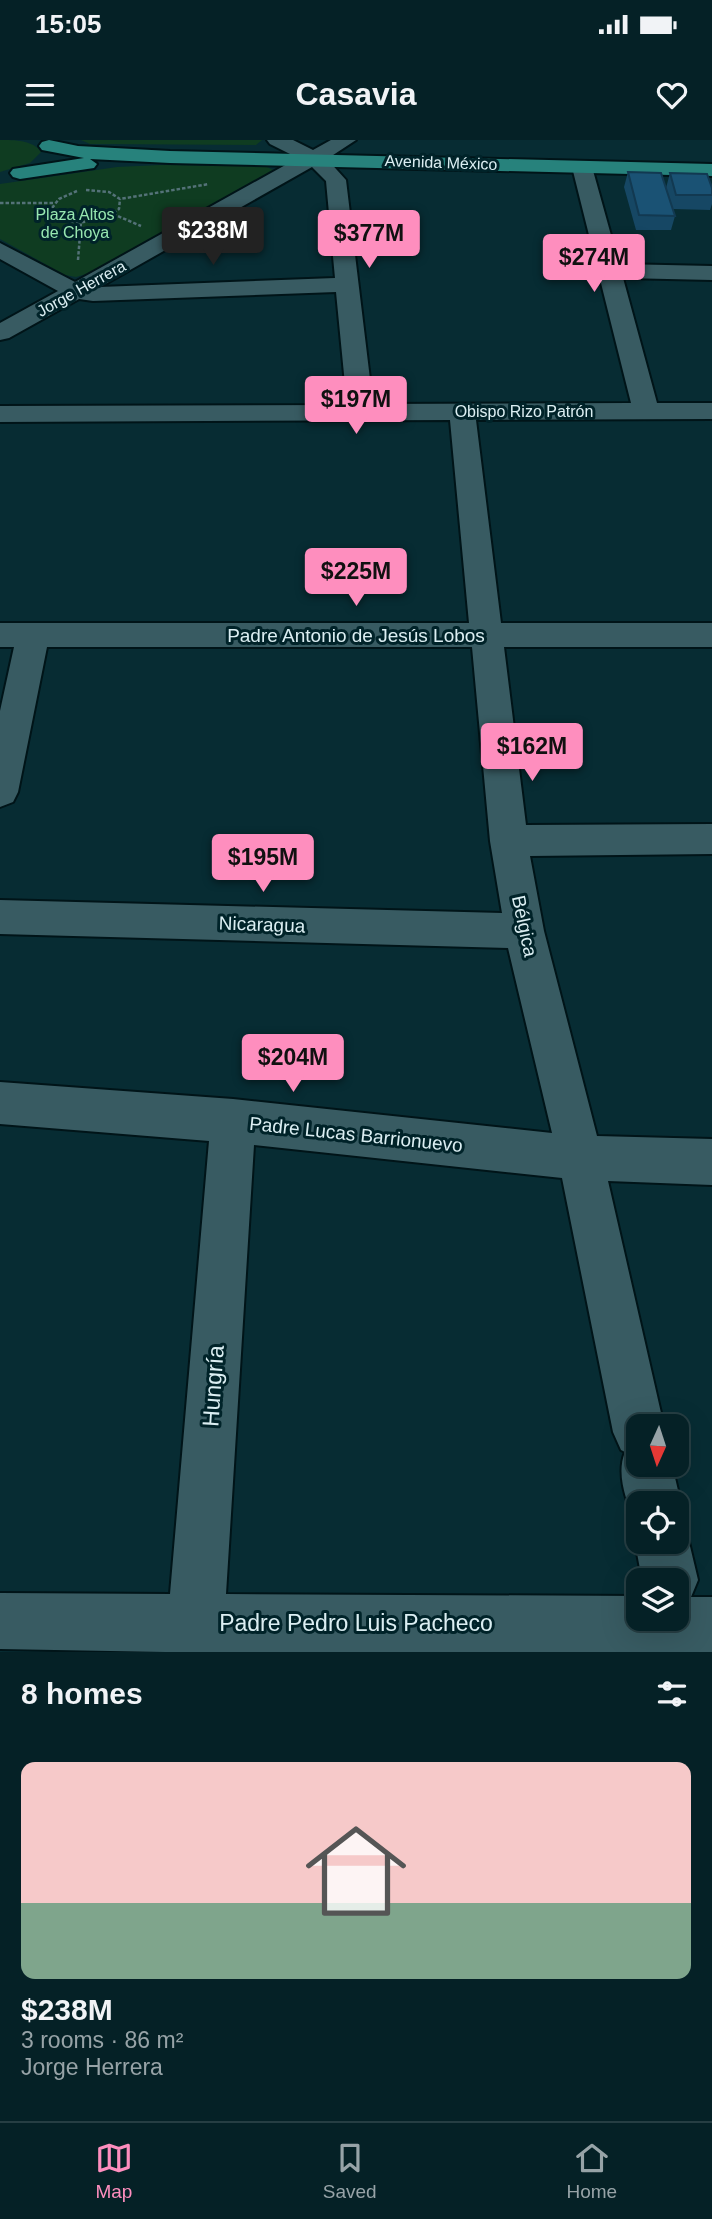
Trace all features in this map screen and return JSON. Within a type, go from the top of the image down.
[{"type":"main road","name":"Avenida México","points":[[46,143],[78,152],[170,157],[314,158],[712,170]]},
{"type":"main road","points":[[10,174],[43,161],[49,154],[46,143]]},
{"type":"main road","name":"Avenida México","points":[[10,174],[170,157]]},
{"type":"street","points":[[276,140],[314,158],[336,180],[361,412]]},
{"type":"street","name":"Jorge Herrera","points":[[0,333],[346,140]]},
{"type":"street","points":[[582,167],[646,411]]},
{"type":"street","points":[[0,250],[75,291],[93,294],[348,285]]},
{"type":"street","points":[[611,271],[712,273]]},
{"type":"street","name":"Obispo Rizo Patrón","points":[[0,414],[712,411]]},
{"type":"street","name":"Bélgica","points":[[463,412],[509,841],[524,931],[580,1158],[635,1414]]},
{"type":"street","name":"Padre Antonio de Jesús Lobos","points":[[0,635],[712,635]]},
{"type":"street","points":[[0,792],[33,635]]},
{"type":"street","points":[[509,841],[712,839]]},
{"type":"street","name":"Nicaragua","points":[[0,917],[524,931]]},
{"type":"street","name":"Padre Lucas Barrionuevo","points":[[0,1102],[233,1121],[580,1158],[712,1162]]},
{"type":"street","name":"Hungría","points":[[195,1637],[233,1121]]},
{"type":"street","name":"Padre Pedro Luis Pacheco","points":[[0,1621],[195,1637],[626,1621]]},
{"type":"path","points":[[0,203],[54,203],[68,193],[89,189],[109,192],[120,199],[119,209],[113,214],[81,222],[61,218],[52,208],[54,203]]},
{"type":"path","points":[[75,291],[81,222]]},
{"type":"green space","points":[[0,140],[28,143],[41,152],[30,163],[0,172]]},
{"type":"green space","points":[[81,140],[262,140],[256,145],[90,144]]},
{"type":"green space","name":"Plaza Altos de Choya","points":[[265,166],[273,170],[90,273],[76,277],[65,275],[0,239],[0,184],[117,167]]},
{"type":"building","points":[[628,172],[661,173],[675,216],[639,215]]},
{"type":"building","points":[[670,173],[707,174],[712,195],[676,195]]}]
